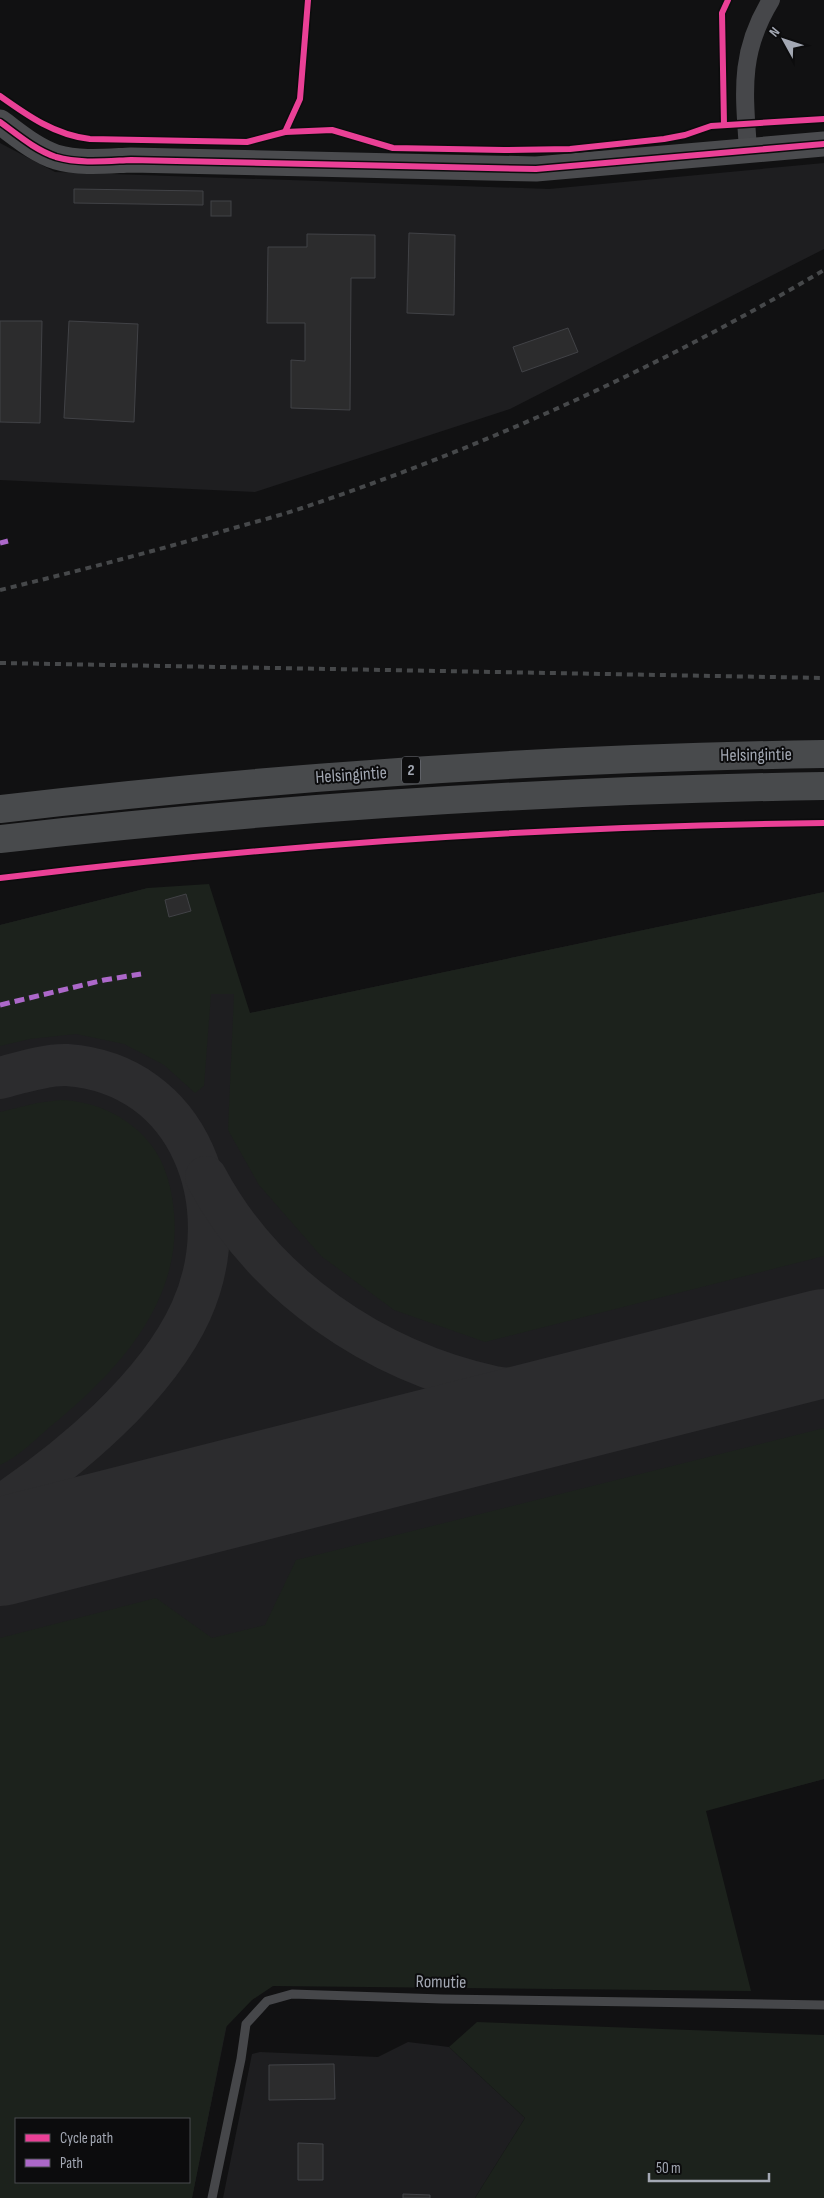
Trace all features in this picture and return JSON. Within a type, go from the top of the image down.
[{"type":"highway","name":"Helsingintie","points":[[0,810],[240,783],[385,772],[582,761],[824,754]]},
{"type":"highway","name":"Helsingintie","points":[[0,839],[150,823],[415,801],[589,792],[824,786]]},
{"type":"street","points":[[748,150],[744,80],[748,49],[757,22],[770,0]]},
{"type":"street","points":[[0,122],[33,146],[57,157],[83,161],[140,160],[536,169],[594,166],[824,144]]},
{"type":"lane","name":"Romutie","points":[[212,2198],[241,2059],[246,2024],[267,2001],[292,1994],[442,1999],[824,2005]]},
{"type":"shaded area","points":[[0,143],[55,172],[549,189],[824,163],[824,249],[510,409],[255,492],[0,480]]},
{"type":"shaded area","points":[[209,884],[250,1013],[824,892],[824,1256],[485,1342],[394,1310],[321,1256],[259,1185],[228,1130],[234,994],[211,994],[204,1086],[195,1093],[164,1065],[124,1044],[76,1034],[30,1039],[0,1046],[0,925],[148,888]]},
{"type":"shaded area","points":[[148,888],[250,1013],[824,892],[824,1779],[246,1930],[192,2198],[0,2198],[0,925]]},
{"type":"shaded area","points":[[60,1100],[99,1107],[111,1112],[133,1127],[152,1146],[165,1169],[172,1195],[174,1246],[167,1277],[156,1306],[140,1333],[121,1359],[75,1405],[20,1453],[0,1465],[0,1112],[37,1103]]},
{"type":"shaded area","points":[[824,1428],[824,1779],[706,1811],[751,1991],[273,1986],[252,2000],[226,2027],[192,2198],[0,2198],[0,1638],[156,1598],[212,1638],[265,1625],[296,1560]]},
{"type":"shaded area","points":[[477,2022],[824,2035],[824,2198],[475,2198],[525,2118],[449,2047]]},
{"type":"shaded area","points":[[408,2042],[449,2047],[525,2118],[475,2198],[223,2198],[252,2054],[260,2052],[378,2057]]},
{"type":"building","points":[[74,189],[203,191],[203,205],[74,203]]},
{"type":"building","points":[[211,201],[231,201],[231,216],[211,216]]},
{"type":"building","points":[[409,233],[455,235],[454,315],[407,313]]},
{"type":"building","points":[[307,234],[375,235],[375,278],[351,278],[350,410],[291,408],[291,360],[305,361],[305,323],[267,323],[268,247],[307,247]]},
{"type":"building","points":[[0,321],[42,321],[40,423],[0,422]]},
{"type":"building","points":[[69,321],[138,324],[134,422],[64,418]]},
{"type":"building","points":[[568,328],[578,352],[522,372],[513,347]]},
{"type":"building","points":[[186,894],[191,911],[169,917],[165,900]]},
{"type":"building","points":[[334,2064],[335,2099],[269,2100],[269,2065]]},
{"type":"building","points":[[298,2143],[323,2144],[323,2180],[298,2180]]},
{"type":"building","points":[[403,2194],[430,2195],[430,2198],[403,2198]]},
{"type":"taxiway","points":[[0,1078],[42,1067],[67,1065],[110,1074],[145,1093],[173,1119],[193,1152],[205,1190],[209,1230],[204,1271],[191,1311],[176,1340],[156,1367],[133,1394],[82,1444],[27,1488],[0,1506]]},
{"type":"taxiway","points":[[206,1177],[230,1216],[259,1252],[291,1284],[327,1313],[366,1338],[407,1359],[450,1375],[502,1388],[564,1393],[649,1387]]},
{"type":"runway","points":[[0,1552],[824,1343]]},
{"type":"railway","points":[[0,590],[138,555],[282,514],[437,459],[504,432],[634,372],[762,306],[824,270]]},
{"type":"railway","points":[[0,663],[824,678]]},
{"type":"marked path","points":[[0,543],[8,541]]},
{"type":"marked path","points":[[0,1005],[104,980],[141,974]]},
{"type":"cycle path","points":[[285,132],[300,99],[308,0]]},
{"type":"cycle path","points":[[724,125],[722,13],[728,0]]},
{"type":"cycle path","points":[[0,96],[42,124],[77,137],[90,139],[247,142],[285,132],[332,130],[393,148],[570,149],[664,139],[685,135],[711,126],[824,119]]},
{"type":"cycle path","points":[[0,122],[27,142],[48,154],[65,159],[84,161],[131,160],[536,169],[824,144]]},
{"type":"cycle path","points":[[0,878],[205,856],[411,839],[618,828],[824,823]]}]
